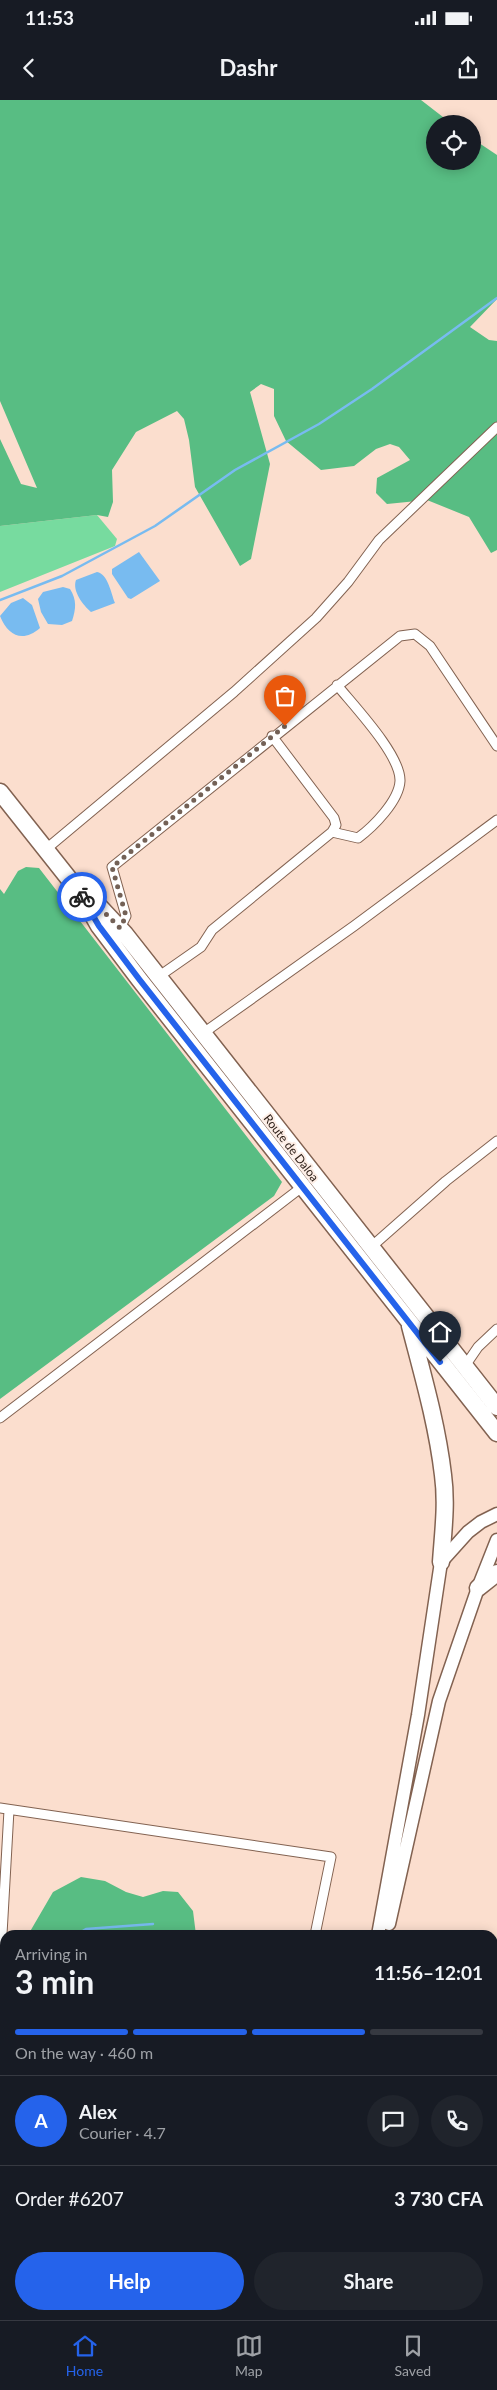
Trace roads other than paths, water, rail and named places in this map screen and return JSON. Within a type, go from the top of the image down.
[{"type":"highway","points":[[0,792],[81,894],[99,926],[497,1433]]},
{"type":"highway","name":"Route de Daloa","points":[[81,894],[96,904],[120,928],[497,1407]]},
{"type":"highway","points":[[408,1319],[430,1397],[444,1476],[445,1510],[442,1562]]},
{"type":"highway","points":[[478,1588],[497,1573]]},
{"type":"main road","points":[[379,1930],[415,1733],[442,1562],[468,1532],[497,1514]]},
{"type":"main road","points":[[387,1930],[439,1701],[478,1588],[497,1540]]},
{"type":"street","points":[[45,850],[234,692],[316,618],[348,582],[379,540],[497,426]]},
{"type":"street","points":[[120,928],[126,916],[112,867],[272,736],[400,636],[415,634],[430,646],[497,746]]},
{"type":"street","points":[[332,832],[358,838],[372,828],[387,809],[398,790],[400,780],[386,745],[337,685]]},
{"type":"street","points":[[158,977],[201,946],[212,930],[332,832],[336,825],[334,818],[272,736]]},
{"type":"street","points":[[202,1034],[354,926],[497,820]]},
{"type":"street","points":[[370,1248],[446,1181],[497,1140]]},
{"type":"street","points":[[0,1418],[302,1187]]},
{"type":"street","points":[[465,1366],[478,1347],[497,1329]]},
{"type":"street","points":[[1,1930],[5,1809],[331,1857],[316,1930]]},
{"type":"water","points":[[139,552],[160,581],[131,599],[128,598],[112,574],[112,569]]},
{"type":"water","points":[[97,572],[104,576],[115,603],[91,612],[79,598],[75,584],[76,580]]},
{"type":"water","points":[[63,587],[70,589],[74,597],[75,609],[72,621],[62,625],[48,624],[41,612],[38,599],[43,592]]},
{"type":"water","points":[[23,598],[32,605],[40,628],[34,633],[22,636],[12,633],[3,623],[0,616],[11,603]]},
{"type":"waterway","points":[[0,600],[62,576],[155,526],[235,470],[319,424],[372,389],[497,298]]},
{"type":"waterway","points":[[84,1930],[153,1924]]}]
